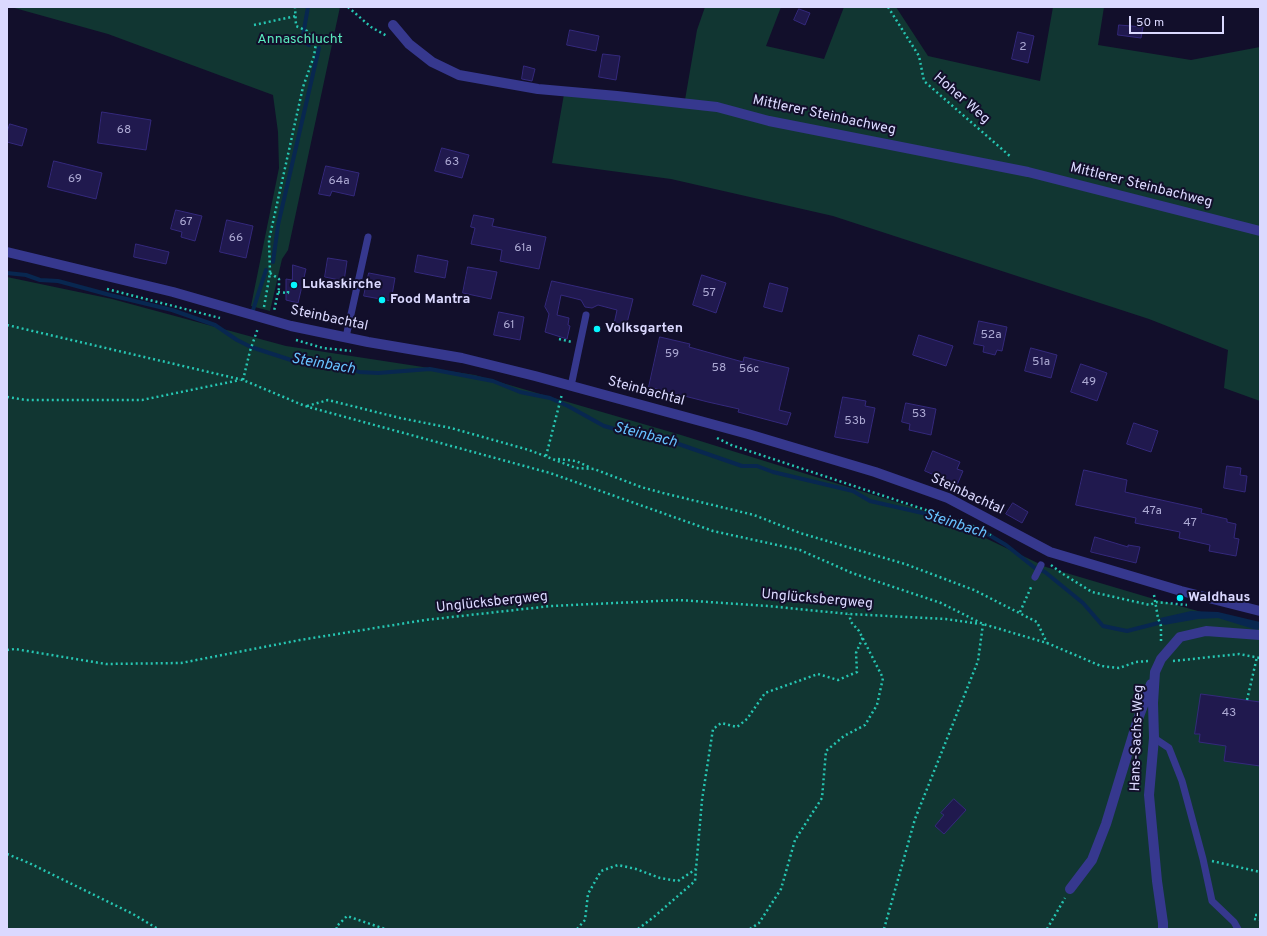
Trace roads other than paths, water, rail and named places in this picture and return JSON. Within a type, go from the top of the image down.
[{"type":"street","name":"Mittlerer Steinbachweg","points":[[393,25],[409,44],[432,62],[458,75],[538,89],[717,107],[769,121],[1028,172],[1260,231]]},
{"type":"street","name":"Steinbachtal","points":[[7,252],[173,292],[291,326],[462,358],[567,389],[748,434],[875,472],[948,498],[1050,552],[1260,611]]},
{"type":"street","name":"Hans-Sachs-Weg","points":[[1162,929],[1163,922],[1157,881],[1149,795],[1154,738],[1153,703],[1155,672],[1161,659],[1180,637],[1206,631],[1260,635]]},
{"type":"street","points":[[1070,889],[1092,860],[1101,838],[1138,719],[1155,672]]},
{"type":"lane","points":[[346,337],[368,237]]},
{"type":"lane","points":[[567,389],[586,315]]},
{"type":"lane","points":[[1035,577],[1041,565]]},
{"type":"lane","points":[[1154,738],[1168,748],[1182,781],[1203,859],[1212,901],[1234,922],[1238,929]]},
{"type":"water","points":[[1191,611],[1218,612],[1260,622],[1260,627],[1257,630],[1218,618],[1198,619],[1164,625],[1160,618]]},
{"type":"waterway","points":[[308,7],[303,35],[306,43],[309,45]]},
{"type":"waterway","points":[[273,262],[278,225],[319,48]]},
{"type":"waterway","points":[[252,313],[266,270]]},
{"type":"waterway","name":"Steinbach","points":[[7,273],[26,275],[40,280],[58,281],[172,310],[215,325],[237,340],[251,347],[294,361],[324,363],[347,367],[359,372],[378,373],[430,369],[493,381],[520,392],[550,398],[604,426],[667,440],[742,466],[757,466],[773,472],[853,491],[870,501],[927,514],[961,530],[984,532],[1006,545],[1035,568],[1045,572],[1083,603],[1103,626],[1127,631],[1166,621]]},
{"type":"place","name":"Lukaskirche","points":[[294,285]]},
{"type":"place","name":"Food Mantra","points":[[382,300]]},
{"type":"place","name":"Volksgarten","points":[[597,329]]},
{"type":"place","name":"Waldhaus","points":[[1180,598]]},
{"type":"park label","name":"Annaschlucht","points":[[300,40]]}]
